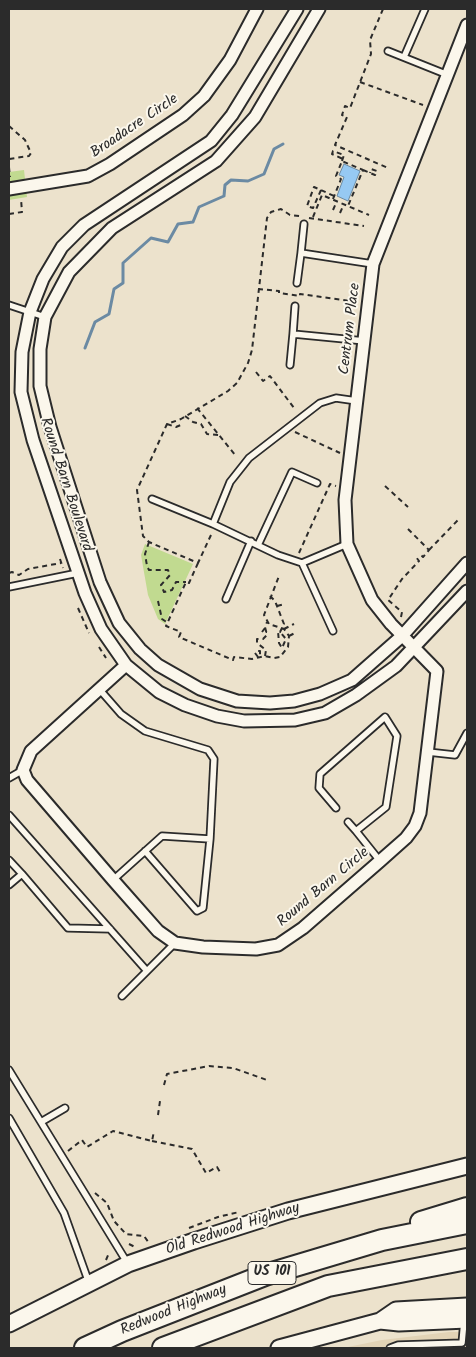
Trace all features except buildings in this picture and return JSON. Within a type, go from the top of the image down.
[{"type":"highway","points":[[326,1256],[467,1208]]},
{"type":"highway","name":"Redwood Highway","points":[[85,1348],[205,1298],[326,1256],[382,1240],[467,1223]]},
{"type":"highway","name":"Redwood Highway","points":[[163,1348],[328,1286],[467,1259]]},
{"type":"highway","points":[[176,1348],[210,1330]]},
{"type":"main road","name":"Old Redwood Highway","points":[[9,1324],[128,1264],[288,1212],[467,1166]]},
{"type":"main road","points":[[279,1348],[300,1345],[380,1321],[399,1323],[466,1313]]},
{"type":"street","name":"Broadacre Circle","points":[[14,188],[88,176],[110,164],[183,115],[204,96],[230,60],[257,9]]},
{"type":"street","name":"Round Barn Boulevard","points":[[297,9],[232,115],[211,141],[84,225],[62,247],[43,279],[30,312],[22,352],[21,392],[33,440],[78,573],[101,629],[126,665],[160,692],[185,706],[217,716],[244,721],[270,722],[295,720],[325,713],[356,695],[396,666],[416,647],[467,590]]},
{"type":"street","name":"Round Barn Boulevard","points":[[320,9],[255,117],[216,161],[112,228],[69,272],[45,316],[40,349],[40,386],[50,427],[100,582],[119,623],[146,654],[158,664],[200,689],[238,700],[270,703],[294,701],[320,694],[352,680],[402,636],[467,563]]},
{"type":"street","name":"Centrum Place","points":[[402,636],[380,613],[372,600],[347,544],[345,500],[366,342],[373,264],[448,75],[465,40],[467,25]]},
{"type":"street","name":"Round Barn Circle","points":[[175,943],[203,947],[256,949],[278,945],[303,928],[406,838],[420,813],[437,671],[416,647],[402,636]]},
{"type":"street","points":[[126,665],[31,751],[23,770],[27,780],[113,880],[158,930],[175,943]]},
{"type":"lane","points":[[404,57],[425,9]]},
{"type":"lane","points":[[388,51],[448,75]]},
{"type":"lane","points":[[297,283],[304,224]]},
{"type":"lane","points":[[301,253],[373,264]]},
{"type":"lane","points":[[9,305],[45,316]]},
{"type":"lane","points":[[290,365],[296,306]]},
{"type":"lane","points":[[293,334],[366,342]]},
{"type":"lane","points":[[213,524],[230,482],[249,458],[320,403],[336,398],[357,401]]},
{"type":"lane","points":[[258,545],[292,472],[317,483]]},
{"type":"lane","points":[[152,499],[213,524],[278,555],[302,563],[347,544]]},
{"type":"lane","points":[[226,599],[251,541]]},
{"type":"lane","points":[[302,563],[333,632]]},
{"type":"lane","points":[[9,587],[78,573]]},
{"type":"lane","points":[[100,690],[121,714],[144,730],[208,750],[214,759],[210,839],[203,908],[197,911],[145,851]]},
{"type":"lane","points":[[336,808],[319,788],[320,774],[385,717],[397,736],[386,807],[356,831]]},
{"type":"lane","points":[[428,752],[455,755],[467,733]]},
{"type":"lane","points":[[9,778],[23,770]]},
{"type":"lane","points":[[9,815],[147,971]]},
{"type":"lane","points":[[348,822],[380,862]]},
{"type":"lane","points":[[113,880],[162,836],[210,839]]},
{"type":"lane","points":[[9,860],[68,928],[110,929]]},
{"type":"lane","points":[[9,886],[22,874]]},
{"type":"lane","points":[[122,996],[175,943]]},
{"type":"lane","points":[[9,1070],[128,1264]]},
{"type":"lane","points":[[41,1122],[65,1108]]},
{"type":"lane","points":[[9,1118],[64,1213],[89,1283]]},
{"type":"lane","points":[[390,1348],[398,1345],[462,1343],[466,1313]]},
{"type":"path","points":[[383,9],[371,35],[371,54],[350,108],[345,106],[342,115],[347,117],[335,145],[388,168]]},
{"type":"path","points":[[360,82],[423,105]]},
{"type":"path","points":[[9,126],[25,140],[31,153],[29,156],[9,159]]},
{"type":"path","points":[[333,200],[341,179],[336,176],[342,160],[344,155],[333,150],[332,154],[342,160],[370,173]]},
{"type":"path","points":[[348,206],[363,170]]},
{"type":"path","points":[[321,190],[314,208],[307,206],[314,187],[321,190],[334,196]]},
{"type":"path","points":[[9,214],[22,212],[14,188]]},
{"type":"path","points":[[312,218],[322,195],[369,215]]},
{"type":"path","points":[[333,210],[337,201]]},
{"type":"path","points":[[340,213],[344,204]]},
{"type":"path","points":[[198,563],[148,542],[143,536],[137,490],[167,424],[186,416],[228,392],[248,363],[252,350],[266,226],[271,212],[281,209],[290,215],[364,226]]},
{"type":"path","points":[[258,289],[300,296],[300,294],[358,302]]},
{"type":"path","points":[[256,372],[263,381],[270,376],[294,408]]},
{"type":"path","points":[[197,408],[236,456]]},
{"type":"path","points":[[186,416],[188,419],[201,424],[207,434],[219,435]]},
{"type":"path","points":[[167,424],[176,427],[183,424]]},
{"type":"path","points":[[294,432],[340,453]]},
{"type":"path","points":[[299,554],[330,484],[336,486]]},
{"type":"path","points":[[385,486],[408,507]]},
{"type":"path","points":[[421,554],[423,557],[458,520]]},
{"type":"path","points":[[408,529],[429,550]]},
{"type":"path","points":[[148,542],[145,554],[149,570],[168,570],[170,575],[161,585],[164,592],[172,590],[176,582],[189,583],[210,535]]},
{"type":"path","points":[[403,619],[402,612],[388,600],[402,579],[419,560],[416,557]]},
{"type":"path","points":[[9,573],[12,572],[20,575],[28,569],[60,562]]},
{"type":"path","points":[[267,632],[262,632],[267,622],[264,610],[279,576]]},
{"type":"path","points":[[186,582],[166,626],[181,632],[179,636],[233,660],[234,658],[242,659],[265,656],[274,658],[286,652],[289,636],[283,628],[267,622]]},
{"type":"path","points":[[270,596],[277,606],[284,624],[283,628]]},
{"type":"path","points":[[158,601],[162,619],[168,623]]},
{"type":"path","points":[[277,606],[285,604]]},
{"type":"path","points":[[280,632],[286,639],[282,648],[278,631],[280,632],[283,628],[294,624]]},
{"type":"path","points":[[265,628],[267,632],[266,638],[257,640],[258,645],[266,650],[265,656]]},
{"type":"path","points":[[289,636],[297,632]]},
{"type":"path","points":[[164,1085],[167,1074],[209,1066],[233,1068],[267,1080]]},
{"type":"path","points":[[158,1115],[160,1101]]},
{"type":"path","points":[[73,1159],[68,1150],[82,1140],[87,1147],[113,1131],[192,1150],[206,1173],[217,1167],[220,1172]]},
{"type":"path","points":[[152,1141],[154,1131]]},
{"type":"path","points":[[93,1191],[106,1203],[114,1221],[126,1234],[144,1236],[149,1243]]},
{"type":"shaded area","points":[[449,1332],[467,1332],[467,1348],[343,1348],[382,1340]]},
{"type":"green space","points":[[24,170],[27,197],[9,200],[9,172]]},
{"type":"green space","points":[[145,544],[193,564],[165,624],[158,619],[148,595],[141,555]]},
{"type":"water","points":[[344,164],[360,171],[348,201],[337,196],[344,177],[339,175]]},
{"type":"waterway","points":[[85,348],[95,322],[109,314],[114,289],[123,283],[123,263],[151,238],[168,242],[178,224],[193,222],[199,207],[224,196],[225,185],[231,180],[248,181],[264,174],[274,149],[283,144]]}]
